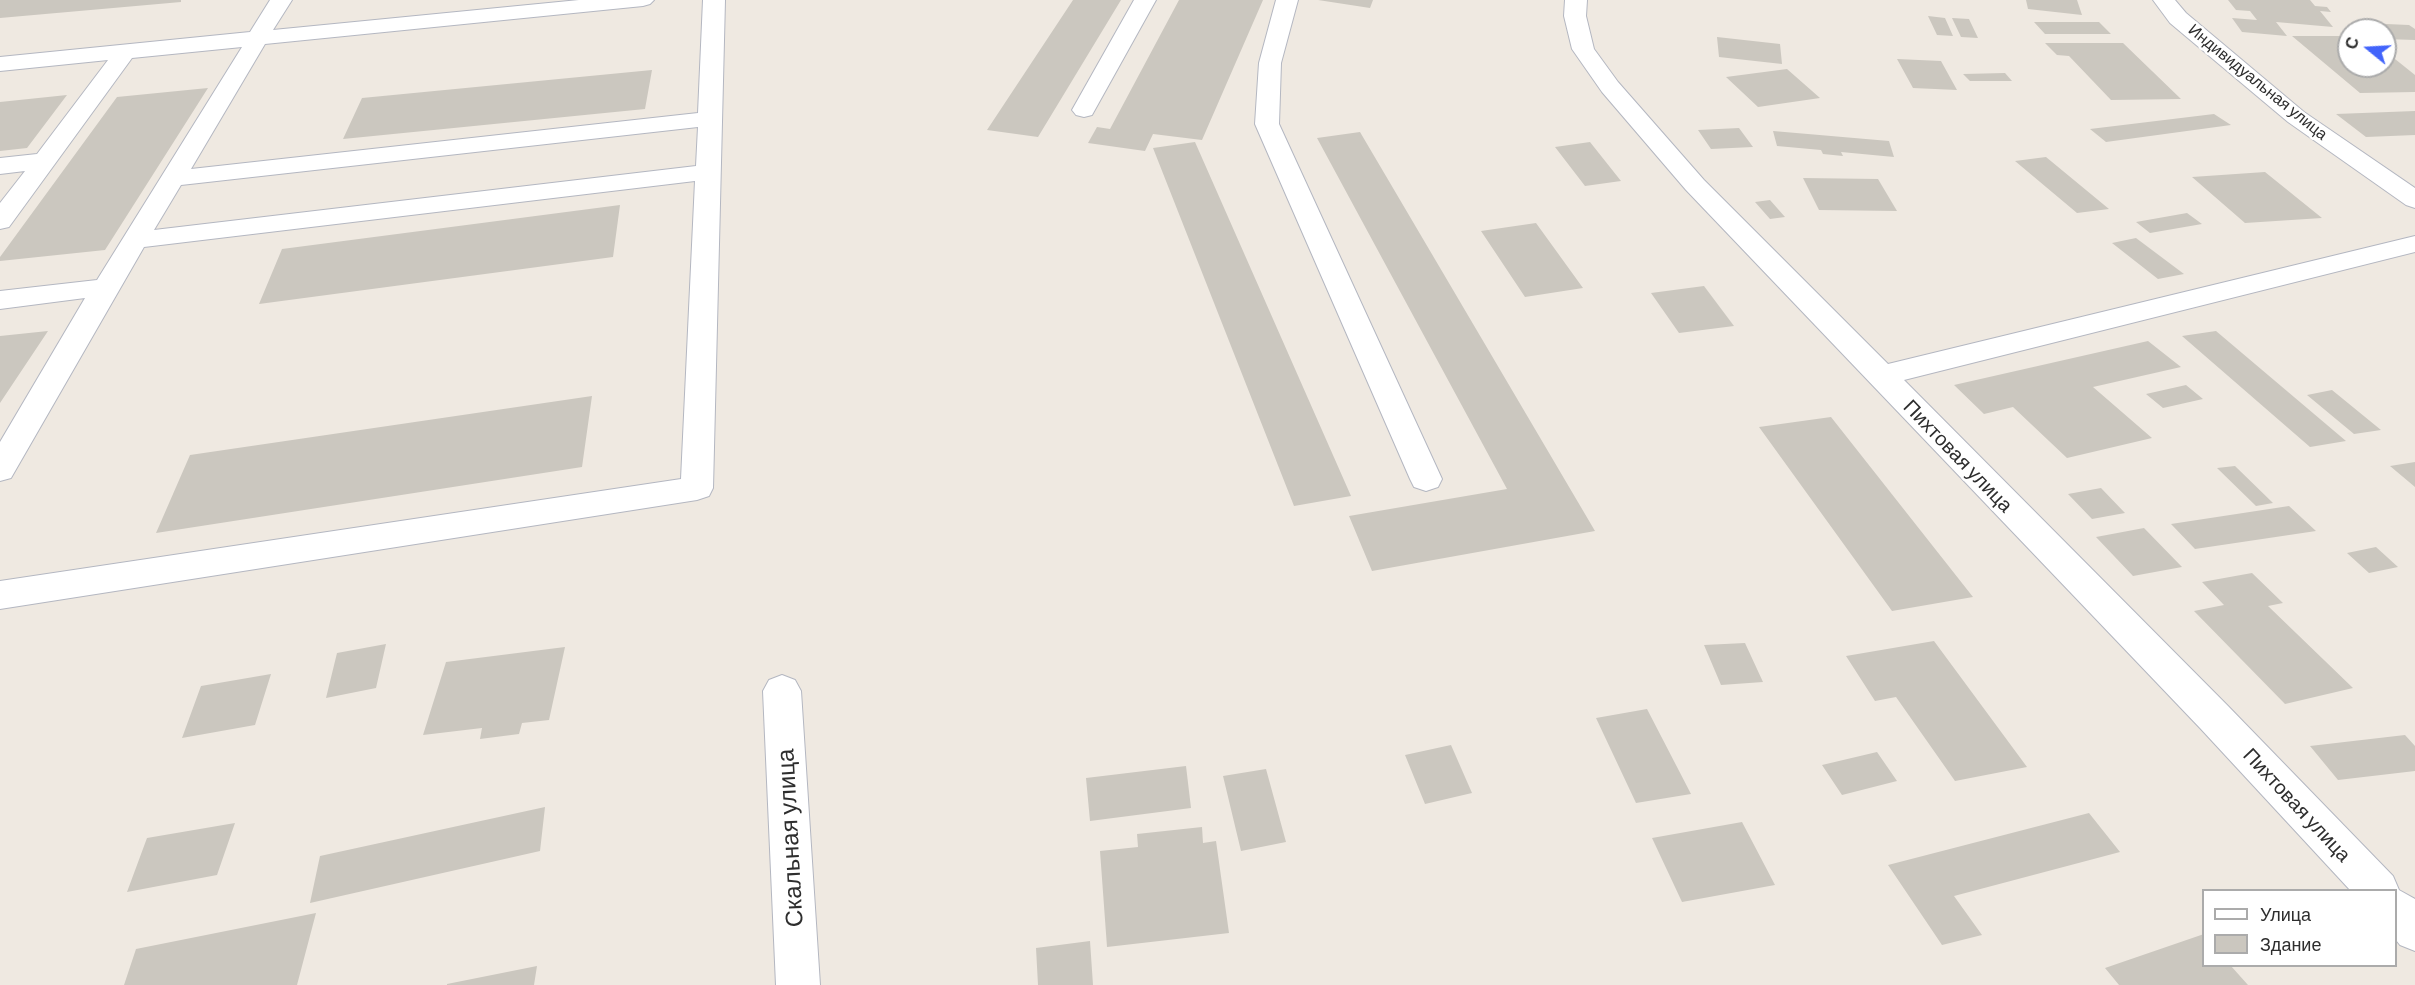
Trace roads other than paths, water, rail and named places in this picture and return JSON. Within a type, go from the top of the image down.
[{"type":"street","points":[[0,470],[106,287],[281,0]]},
{"type":"street","points":[[0,64],[643,0]]},
{"type":"street","points":[[0,595],[697,488],[714,0]]},
{"type":"street","points":[[1084,110],[1145,0]]},
{"type":"street","points":[[1287,0],[1270,63],[1267,124],[1426,480]]},
{"type":"street","name":"Пихтовая улица","points":[[1576,0],[1575,16],[1583,49],[1610,87],[1695,185],[2214,717],[2376,889]]},
{"type":"street","name":"Индивидуальная улица","points":[[2164,0],[2178,18],[2296,117],[2415,200]]},
{"type":"street","points":[[0,222],[125,52]]},
{"type":"street","points":[[174,177],[709,119]]},
{"type":"street","points":[[0,166],[45,161]]},
{"type":"street","points":[[135,240],[707,172]]},
{"type":"street","points":[[1880,375],[2415,244]]},
{"type":"street","points":[[0,300],[106,287]]},
{"type":"street","name":"Скальная улица","points":[[782,691],[798,985]]},
{"type":"street","points":[[2397,910],[2415,930]]}]
